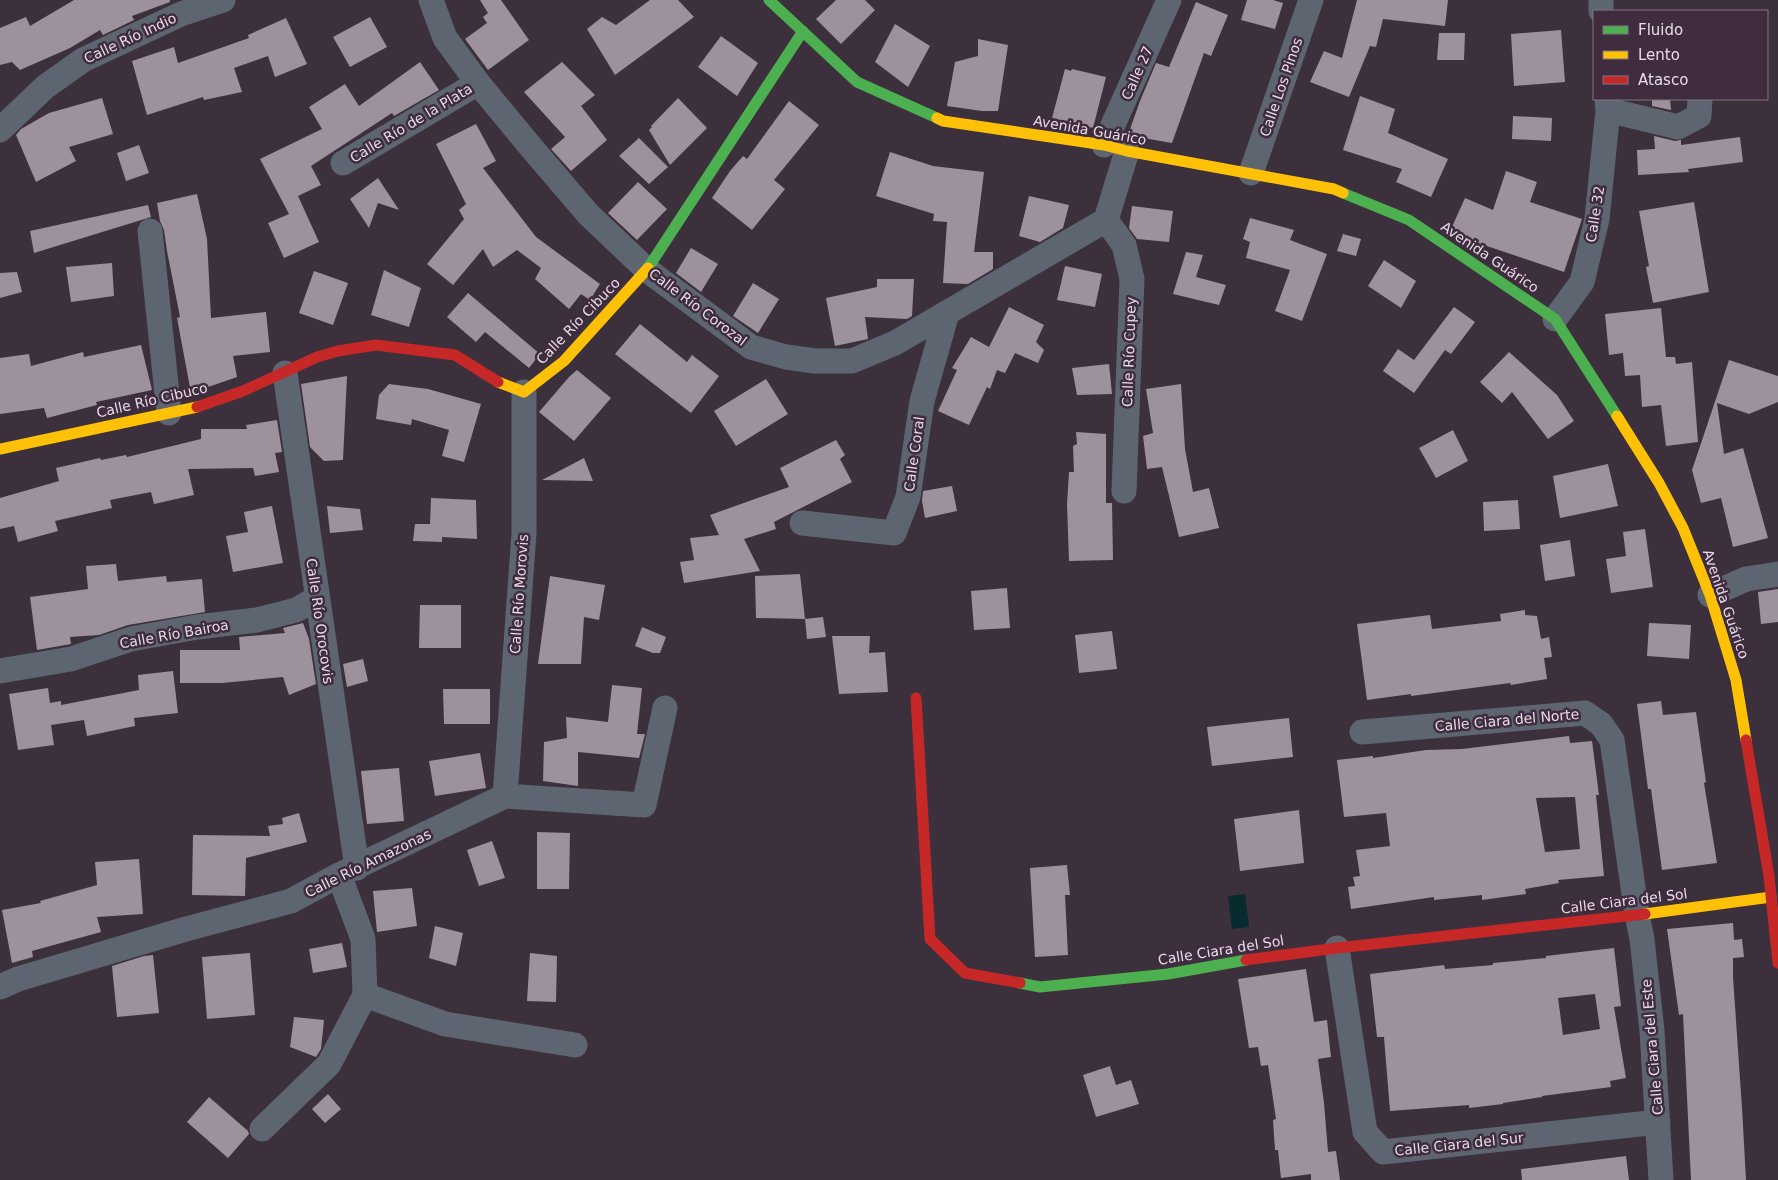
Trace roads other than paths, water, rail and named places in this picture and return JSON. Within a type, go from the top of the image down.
[{"type":"street","name":"Calle Río Indio","points":[[0,130],[45,87],[83,60],[181,14],[224,0]]},
{"type":"street","name":"Calle Río Corozal","points":[[431,0],[445,38],[478,83],[588,214],[647,270],[751,347],[786,357],[815,361],[852,361],[895,343],[1106,220]]},
{"type":"street","name":"Avenida Guárico","points":[[769,0],[857,82],[943,121],[1116,148],[1334,189],[1409,220],[1555,319],[1659,483],[1683,528],[1710,595],[1736,680],[1769,876],[1778,963]]},
{"type":"street","name":"Calle 27","points":[[1116,148],[1169,0]]},
{"type":"street","name":"Calle Los Pinos","points":[[1251,173],[1311,0]]},
{"type":"street","name":"Calle Río Cibuco","points":[[0,449],[195,408],[243,392],[285,374],[317,357],[338,351],[376,345],[455,355],[492,379],[524,392],[564,361],[647,270],[803,31]]},
{"type":"street","name":"Calle Río de la Plata","points":[[343,163],[478,83]]},
{"type":"street","points":[[1607,105],[1678,127],[1699,116],[1700,100]]},
{"type":"street","name":"Calle 32","points":[[1555,319],[1582,282],[1597,219],[1607,105]]},
{"type":"street","points":[[1106,220],[1116,148]]},
{"type":"street","name":"Calle Río Cupey","points":[[1106,220],[1124,245],[1132,279],[1124,491]]},
{"type":"street","points":[[150,231],[169,413]]},
{"type":"street","name":"Calle Coral","points":[[802,523],[894,533],[908,497],[922,401],[947,313]]},
{"type":"street","name":"Calle Río Orocovis","points":[[285,374],[317,598],[348,872],[363,939],[365,995]]},
{"type":"street","name":"Calle Río Morovis","points":[[505,796],[524,533],[524,392]]},
{"type":"street","points":[[1710,595],[1746,579],[1778,574]]},
{"type":"street","name":"Calle Río Bairoa","points":[[0,671],[71,659],[131,640],[197,627],[257,620],[296,610],[317,598]]},
{"type":"street","name":"Calle Ciara del Sol","points":[[916,698],[930,939],[965,973],[1040,987],[1168,974],[1237,961],[1337,948],[1636,915],[1771,897]]},
{"type":"street","name":"Calle Río Amazonas","points":[[0,987],[18,979],[176,931],[291,901],[505,796],[644,805],[665,708]]},
{"type":"street","name":"Calle Ciara del Norte","points":[[1362,732],[1585,713],[1602,724],[1612,740],[1636,915]]},
{"type":"street","name":"Calle Ciara del Este","points":[[1636,915],[1642,939],[1652,1031],[1661,1180]]},
{"type":"street","name":"Calle Ciara del Sur","points":[[1337,948],[1365,1132],[1383,1152],[1658,1122]]},
{"type":"street","points":[[262,1128],[329,1064],[365,995],[445,1024],[575,1046]]}]
